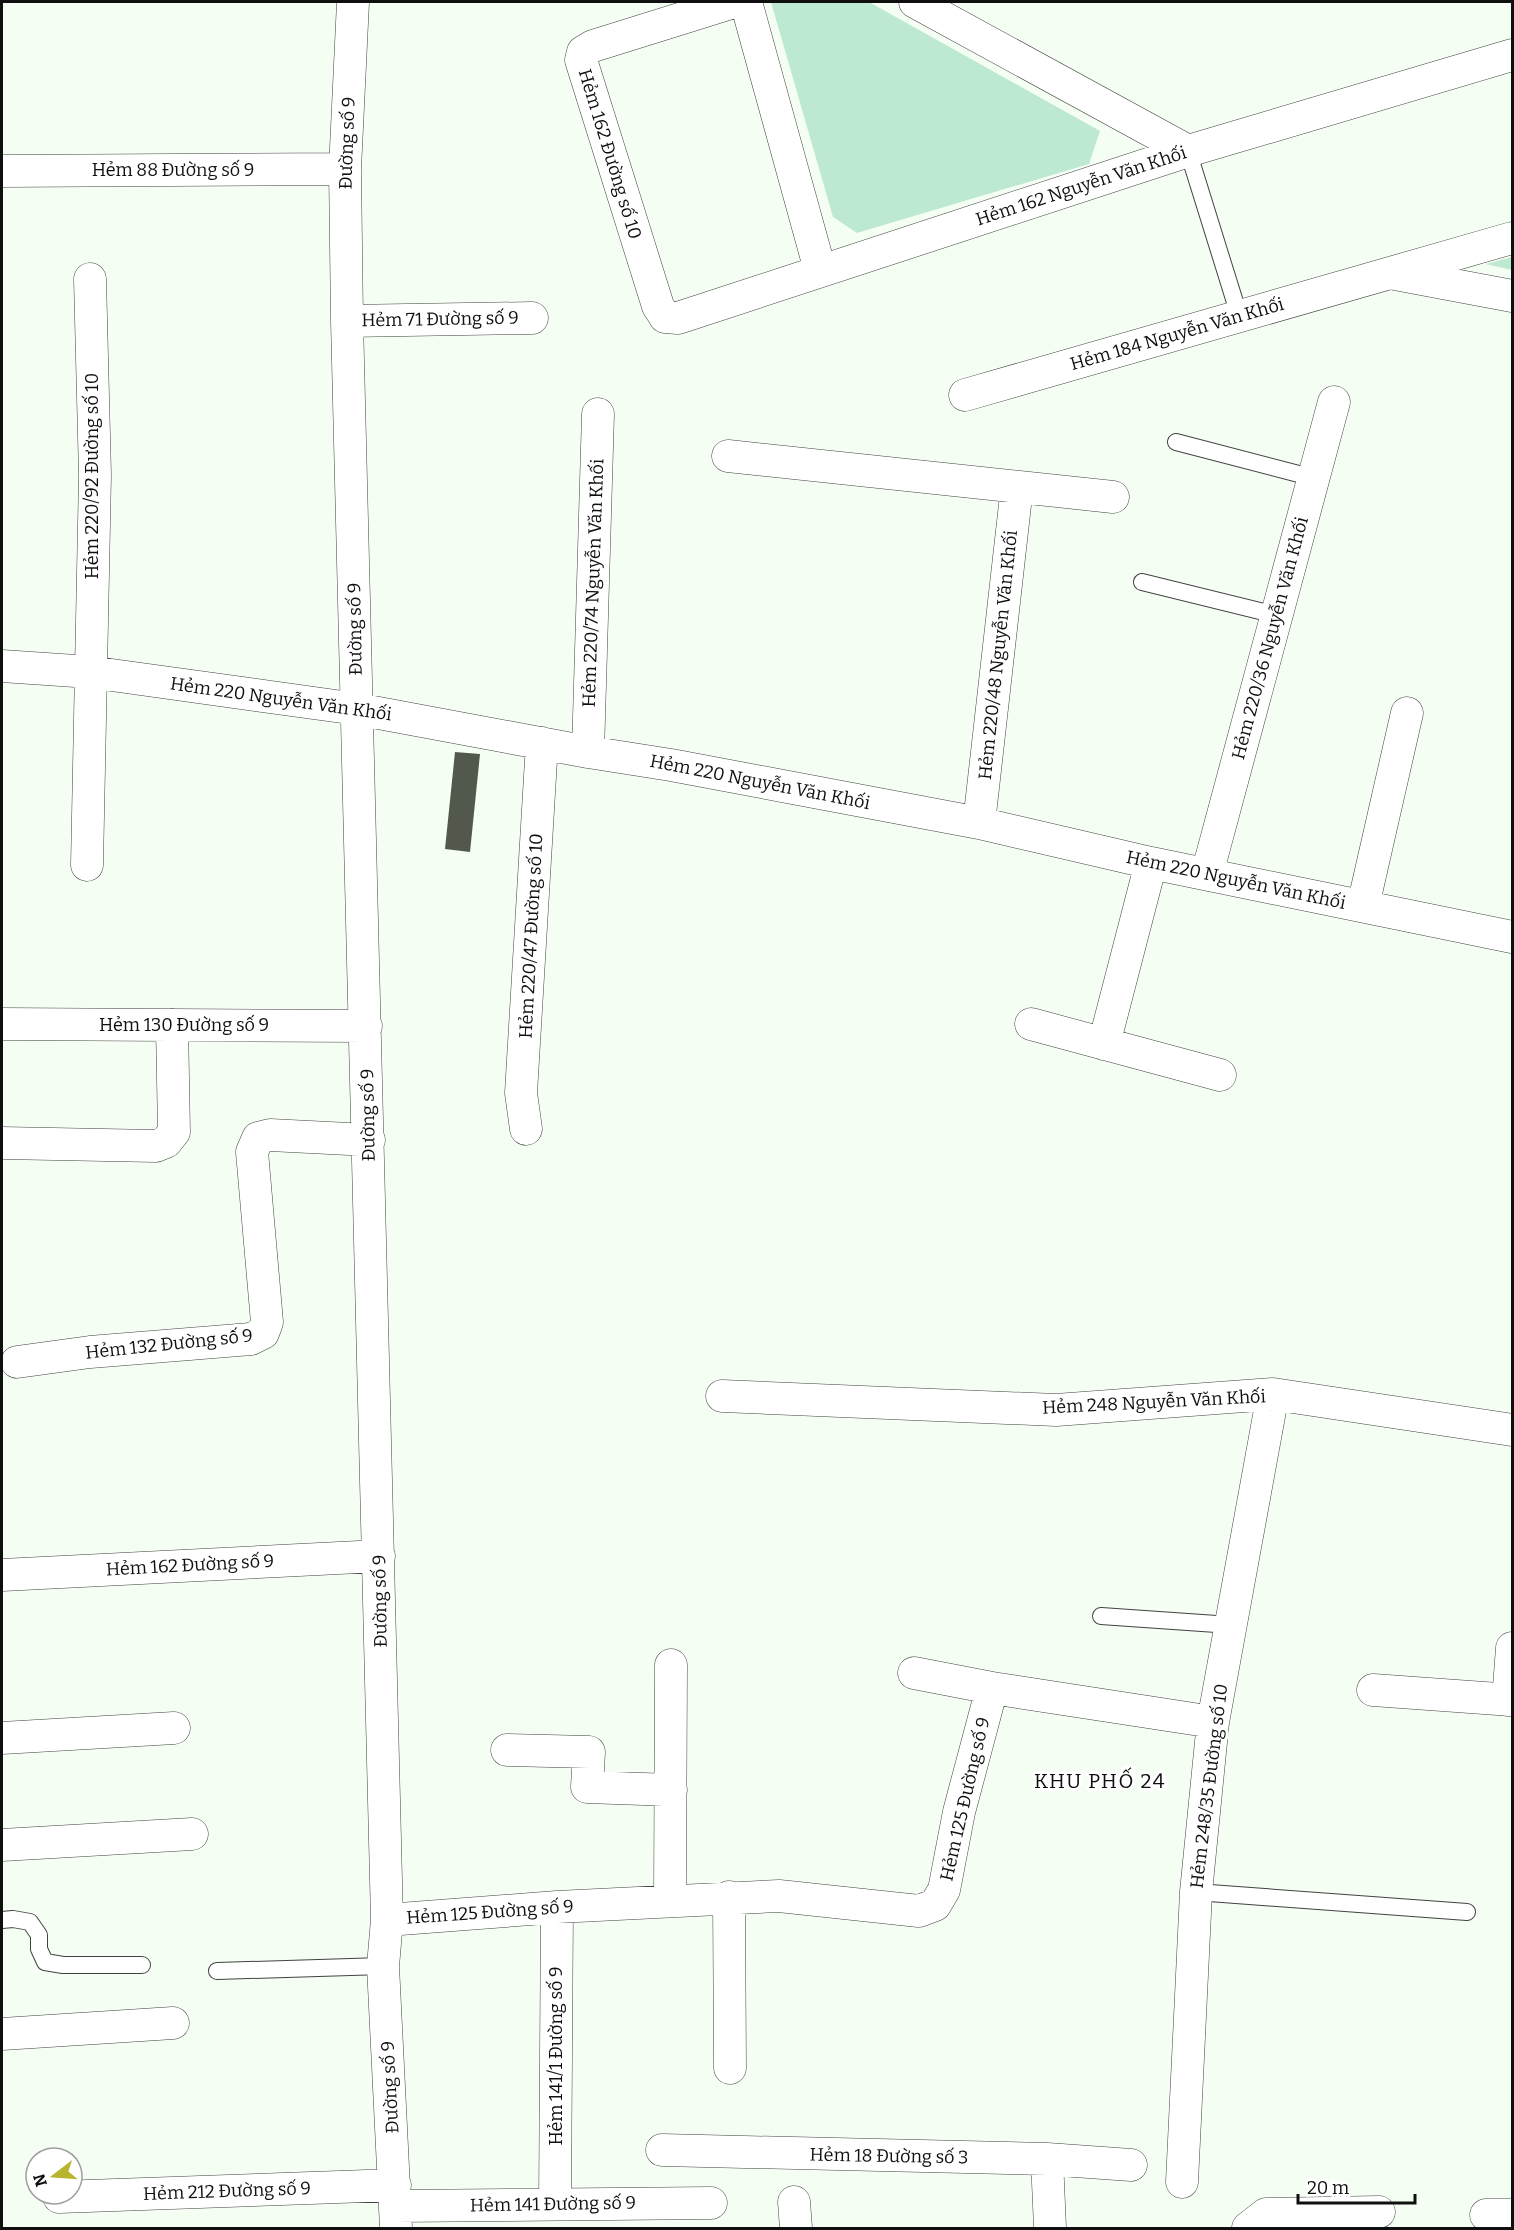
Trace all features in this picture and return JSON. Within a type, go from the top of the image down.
[{"type":"street","name":"Đường số 9","points":[[353,2],[345,169],[347,321],[387,1920],[383,1966],[396,2207]]},
{"type":"street","name":"Hẻm 162 Đường số 10","points":[[658,306],[581,60],[583,52],[593,46],[734,2]]},
{"type":"street","points":[[746,2],[820,270]]},
{"type":"street","points":[[915,2],[1188,151]]},
{"type":"street","name":"Hẻm 162 Nguyễn Văn Khối","points":[[658,306],[665,317],[678,318],[1188,151],[1512,55]]},
{"type":"street","name":"Hẻm 88 Đường số 9","points":[[2,171],[345,169]]},
{"type":"street","name":"Hẻm 184 Nguyễn Văn Khối","points":[[965,395],[1512,238]]},
{"type":"street","name":"Hẻm 184 Nguyễn Văn Khối","points":[[1390,273],[1512,296]]},
{"type":"street","name":"Hẻm 220/92 Đường số 10","points":[[87,865],[95,475],[90,279]]},
{"type":"street","name":"Hẻm 71 Đường số 9","points":[[347,321],[532,318]]},
{"type":"street","name":"Hẻm 220/36 Nguyễn Văn Khối","points":[[1206,874],[1334,402]]},
{"type":"street","name":"Hẻm 220/74 Nguyễn Văn Khối","points":[[588,752],[598,414]]},
{"type":"street","points":[[728,456],[1113,497]]},
{"type":"street","name":"Hẻm 220/48 Nguyễn Văn Khối","points":[[979,823],[1017,486]]},
{"type":"street","name":"Hẻm 220 Nguyễn Văn Khối","points":[[2,666],[90,672],[357,709],[671,765],[979,823],[1151,863],[1512,937]]},
{"type":"street","points":[[1363,906],[1407,713]]},
{"type":"street","name":"Hẻm 220/47 Đường số 10","points":[[526,1129],[521,1093],[542,743]]},
{"type":"street","points":[[1104,1044],[1151,863]]},
{"type":"street","name":"Hẻm 130 Đường số 9","points":[[2,1024],[366,1026]]},
{"type":"street","points":[[1031,1024],[1220,1075]]},
{"type":"street","points":[[2,1143],[156,1146],[166,1142],[174,1132],[172,1025]]},
{"type":"street","name":"Hẻm 132 Đường số 9","points":[[17,1362],[90,1352],[250,1339],[263,1334],[267,1322],[252,1152],[258,1138],[270,1135],[369,1140]]},
{"type":"street","name":"Hẻm 248 Nguyễn Văn Khối","points":[[722,1396],[1056,1410],[1273,1394],[1512,1430]]},
{"type":"street","name":"Hẻm 248/35 Đường số 10","points":[[1182,2182],[1196,1892],[1214,1722],[1273,1394]]},
{"type":"street","name":"Hẻm 162 Đường số 9","points":[[2,1575],[379,1556]]},
{"type":"street","points":[[1372,1690],[1510,1700],[1512,1648]]},
{"type":"street","points":[[670,1900],[671,1665]]},
{"type":"street","points":[[914,1673],[992,1688],[1214,1722]]},
{"type":"street","name":"Hẻm 125 Đường số 9","points":[[387,1920],[670,1900],[779,1896],[919,1911],[935,1905],[944,1890],[959,1812],[992,1688]]},
{"type":"street","points":[[2,1738],[174,1728]]},
{"type":"street","points":[[507,1750],[589,1752],[587,1787],[671,1790]]},
{"type":"street","points":[[2,1845],[192,1834]]},
{"type":"street","points":[[729,1898],[730,2068]]},
{"type":"street","name":"Hẻm 141/1 Đường số 9","points":[[555,2204],[557,1907]]},
{"type":"street","points":[[2,2034],[173,2023]]},
{"type":"street","name":"Hẻm 18 Đường số 3","points":[[662,2150],[1047,2159],[1131,2165]]},
{"type":"street","points":[[1047,2159],[1050,2229]]},
{"type":"street","name":"Hẻm 212 Đường số 9","points":[[84,2198],[396,2207]]},
{"type":"street","name":"Hẻm 141 Đường số 9","points":[[396,2207],[555,2204],[587,2216],[711,2203]]},
{"type":"street","points":[[1248,2229],[1266,2214],[1379,2212]]},
{"type":"lane","points":[[1188,151],[1239,315]]},
{"type":"lane","points":[[1176,442],[1314,478]]},
{"type":"lane","points":[[1142,582],[1276,615]]},
{"type":"lane","points":[[1101,1616],[1231,1624]]},
{"type":"lane","points":[[1196,1892],[1467,1912]]},
{"type":"lane","points":[[2,1920],[30,1922],[39,1935],[39,1949],[45,1962],[63,1965],[142,1965]]},
{"type":"lane","points":[[217,1971],[383,1966]]},
{"type":"green space","points":[[771,2],[869,2],[1100,131],[1089,164],[857,233],[833,217]]},
{"type":"green space","points":[[1512,257],[1512,270],[1486,264]]},
{"type":"building","points":[[455,752],[480,754],[470,852],[445,849]]},
{"type":"district","name":"KHU PHỐ 24","points":[[1100,1781]]}]
